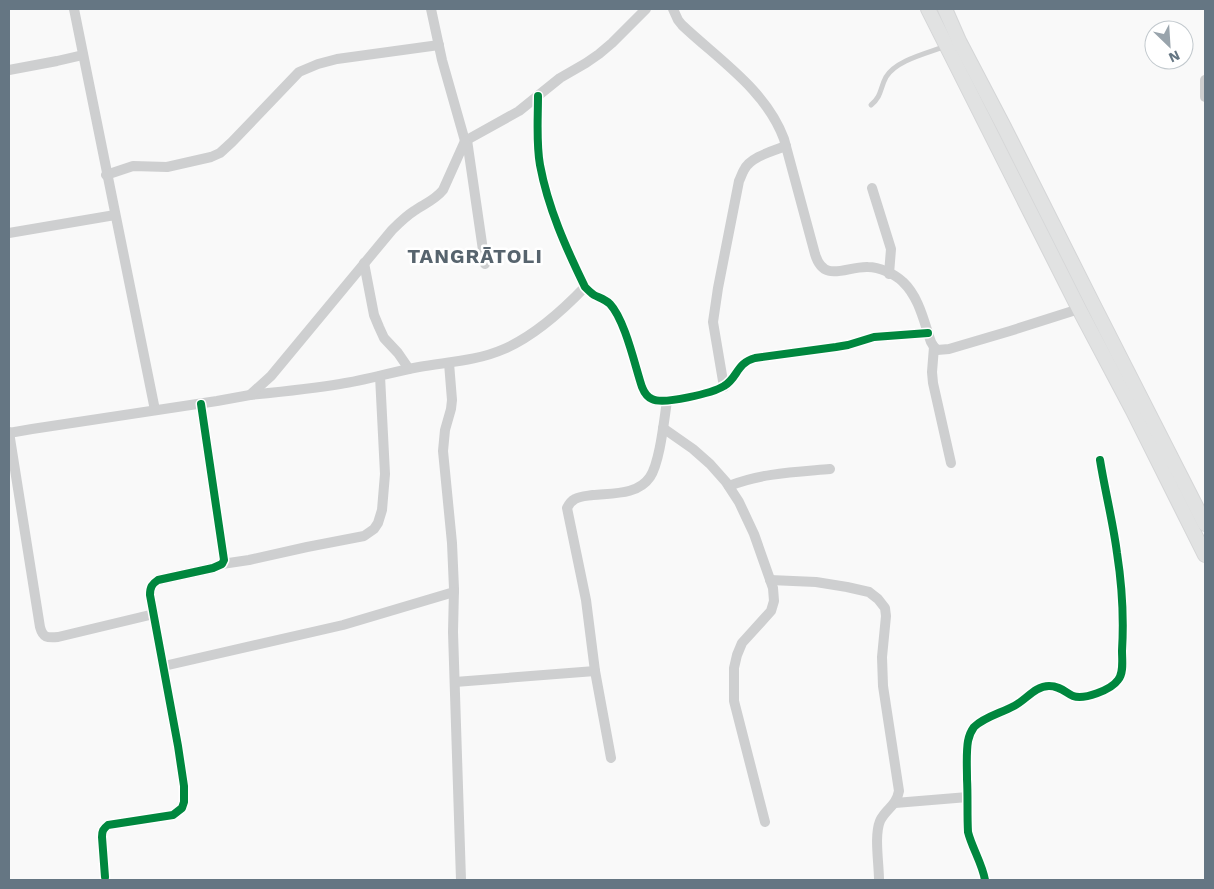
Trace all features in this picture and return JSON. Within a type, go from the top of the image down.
[{"type":"main road","points":[[928,9],[1205,554]]},
{"type":"main road","points":[[945,9],[959,41],[1205,524]]},
{"type":"street","points":[[74,9],[114,215],[155,410]]},
{"type":"street","points":[[431,9],[466,141],[485,264]]},
{"type":"street","points":[[250,395],[271,376],[401,220],[438,196],[443,190],[466,141],[508,118],[560,78],[599,54],[645,9]]},
{"type":"street","points":[[673,9],[682,25],[733,69],[774,117],[786,146],[815,254],[821,268],[834,271],[867,267],[876,268],[901,281],[913,295],[934,348],[933,384],[951,464]]},
{"type":"street","points":[[106,175],[133,166],[167,167],[211,157],[220,153],[299,72],[306,69],[337,59],[439,45]]},
{"type":"street","points":[[9,70],[83,55]]},
{"type":"street","points":[[1205,80],[1205,97]]},
{"type":"street","points":[[538,96],[540,164],[554,218],[585,287],[594,295],[603,298],[618,314],[645,393],[651,399],[667,402],[704,394],[724,386],[731,381],[743,363],[755,358],[836,347],[874,337],[928,333]]},
{"type":"street","points":[[724,386],[713,322],[739,181],[749,163],[786,146]]},
{"type":"street","points":[[872,188],[890,249],[889,274]]},
{"type":"street","points":[[9,233],[114,215]]},
{"type":"street","points":[[364,263],[374,315],[379,327],[384,338],[410,369]]},
{"type":"street","points":[[154,614],[58,637],[46,638],[42,634],[9,433],[250,395],[340,384],[410,369],[482,357],[503,350],[524,339],[566,308],[585,287]]},
{"type":"street","points":[[934,348],[941,350],[949,349],[1079,309]]},
{"type":"street","points":[[449,363],[452,400],[445,430],[443,451],[452,543],[461,880]]},
{"type":"street","points":[[105,877],[102,837],[104,828],[108,825],[173,814],[182,808],[184,802],[184,786],[178,746],[150,588],[158,580],[213,568],[222,564],[364,536],[374,529],[382,510],[385,474],[380,376]]},
{"type":"street","points":[[611,758],[595,671],[586,600],[567,508],[570,502],[582,496],[628,492],[646,482],[652,475],[655,466],[667,402]]},
{"type":"street","points":[[201,404],[224,553],[222,564]]},
{"type":"street","points":[[663,428],[693,449],[710,464],[729,486],[754,534],[773,588],[774,601],[771,611],[742,643],[734,668],[734,701],[765,822]]},
{"type":"street","points":[[985,880],[982,867],[968,832],[968,742],[974,727],[985,719],[1015,705],[1040,688],[1054,686],[1074,696],[1086,697],[1112,686],[1122,673],[1123,629],[1120,572],[1100,460]]},
{"type":"street","points":[[729,486],[753,478],[830,469]]},
{"type":"street","points":[[770,580],[816,582],[869,592],[878,598],[885,608],[882,657],[883,686],[899,791],[895,803],[885,813],[878,828],[879,880]]},
{"type":"street","points":[[164,666],[343,625],[454,592]]},
{"type":"street","points":[[455,682],[595,671]]},
{"type":"street","points":[[895,803],[968,797]]},
{"type":"lane","points":[[871,104],[879,96],[887,76],[894,69],[904,62],[946,46]]},
{"type":"cycle path","points":[[538,96],[540,165],[543,181],[558,228],[585,287],[594,295],[608,302],[615,311],[625,332],[642,387],[650,398],[658,400],[677,399],[718,389],[729,383],[744,363],[755,358],[848,345],[874,337],[928,333]]},
{"type":"cycle path","points":[[105,877],[102,835],[106,826],[173,815],[182,808],[184,802],[184,786],[178,746],[150,592],[152,586],[158,580],[213,568],[222,564],[224,560],[201,404]]},
{"type":"cycle path","points":[[985,880],[968,832],[967,750],[968,739],[973,729],[983,720],[1009,709],[1039,688],[1053,686],[1073,696],[1084,697],[1115,684],[1121,674],[1123,626],[1120,577],[1100,460]]},
{"type":"district","name":"TANGRĀTOLI","points":[[475,256]]}]
